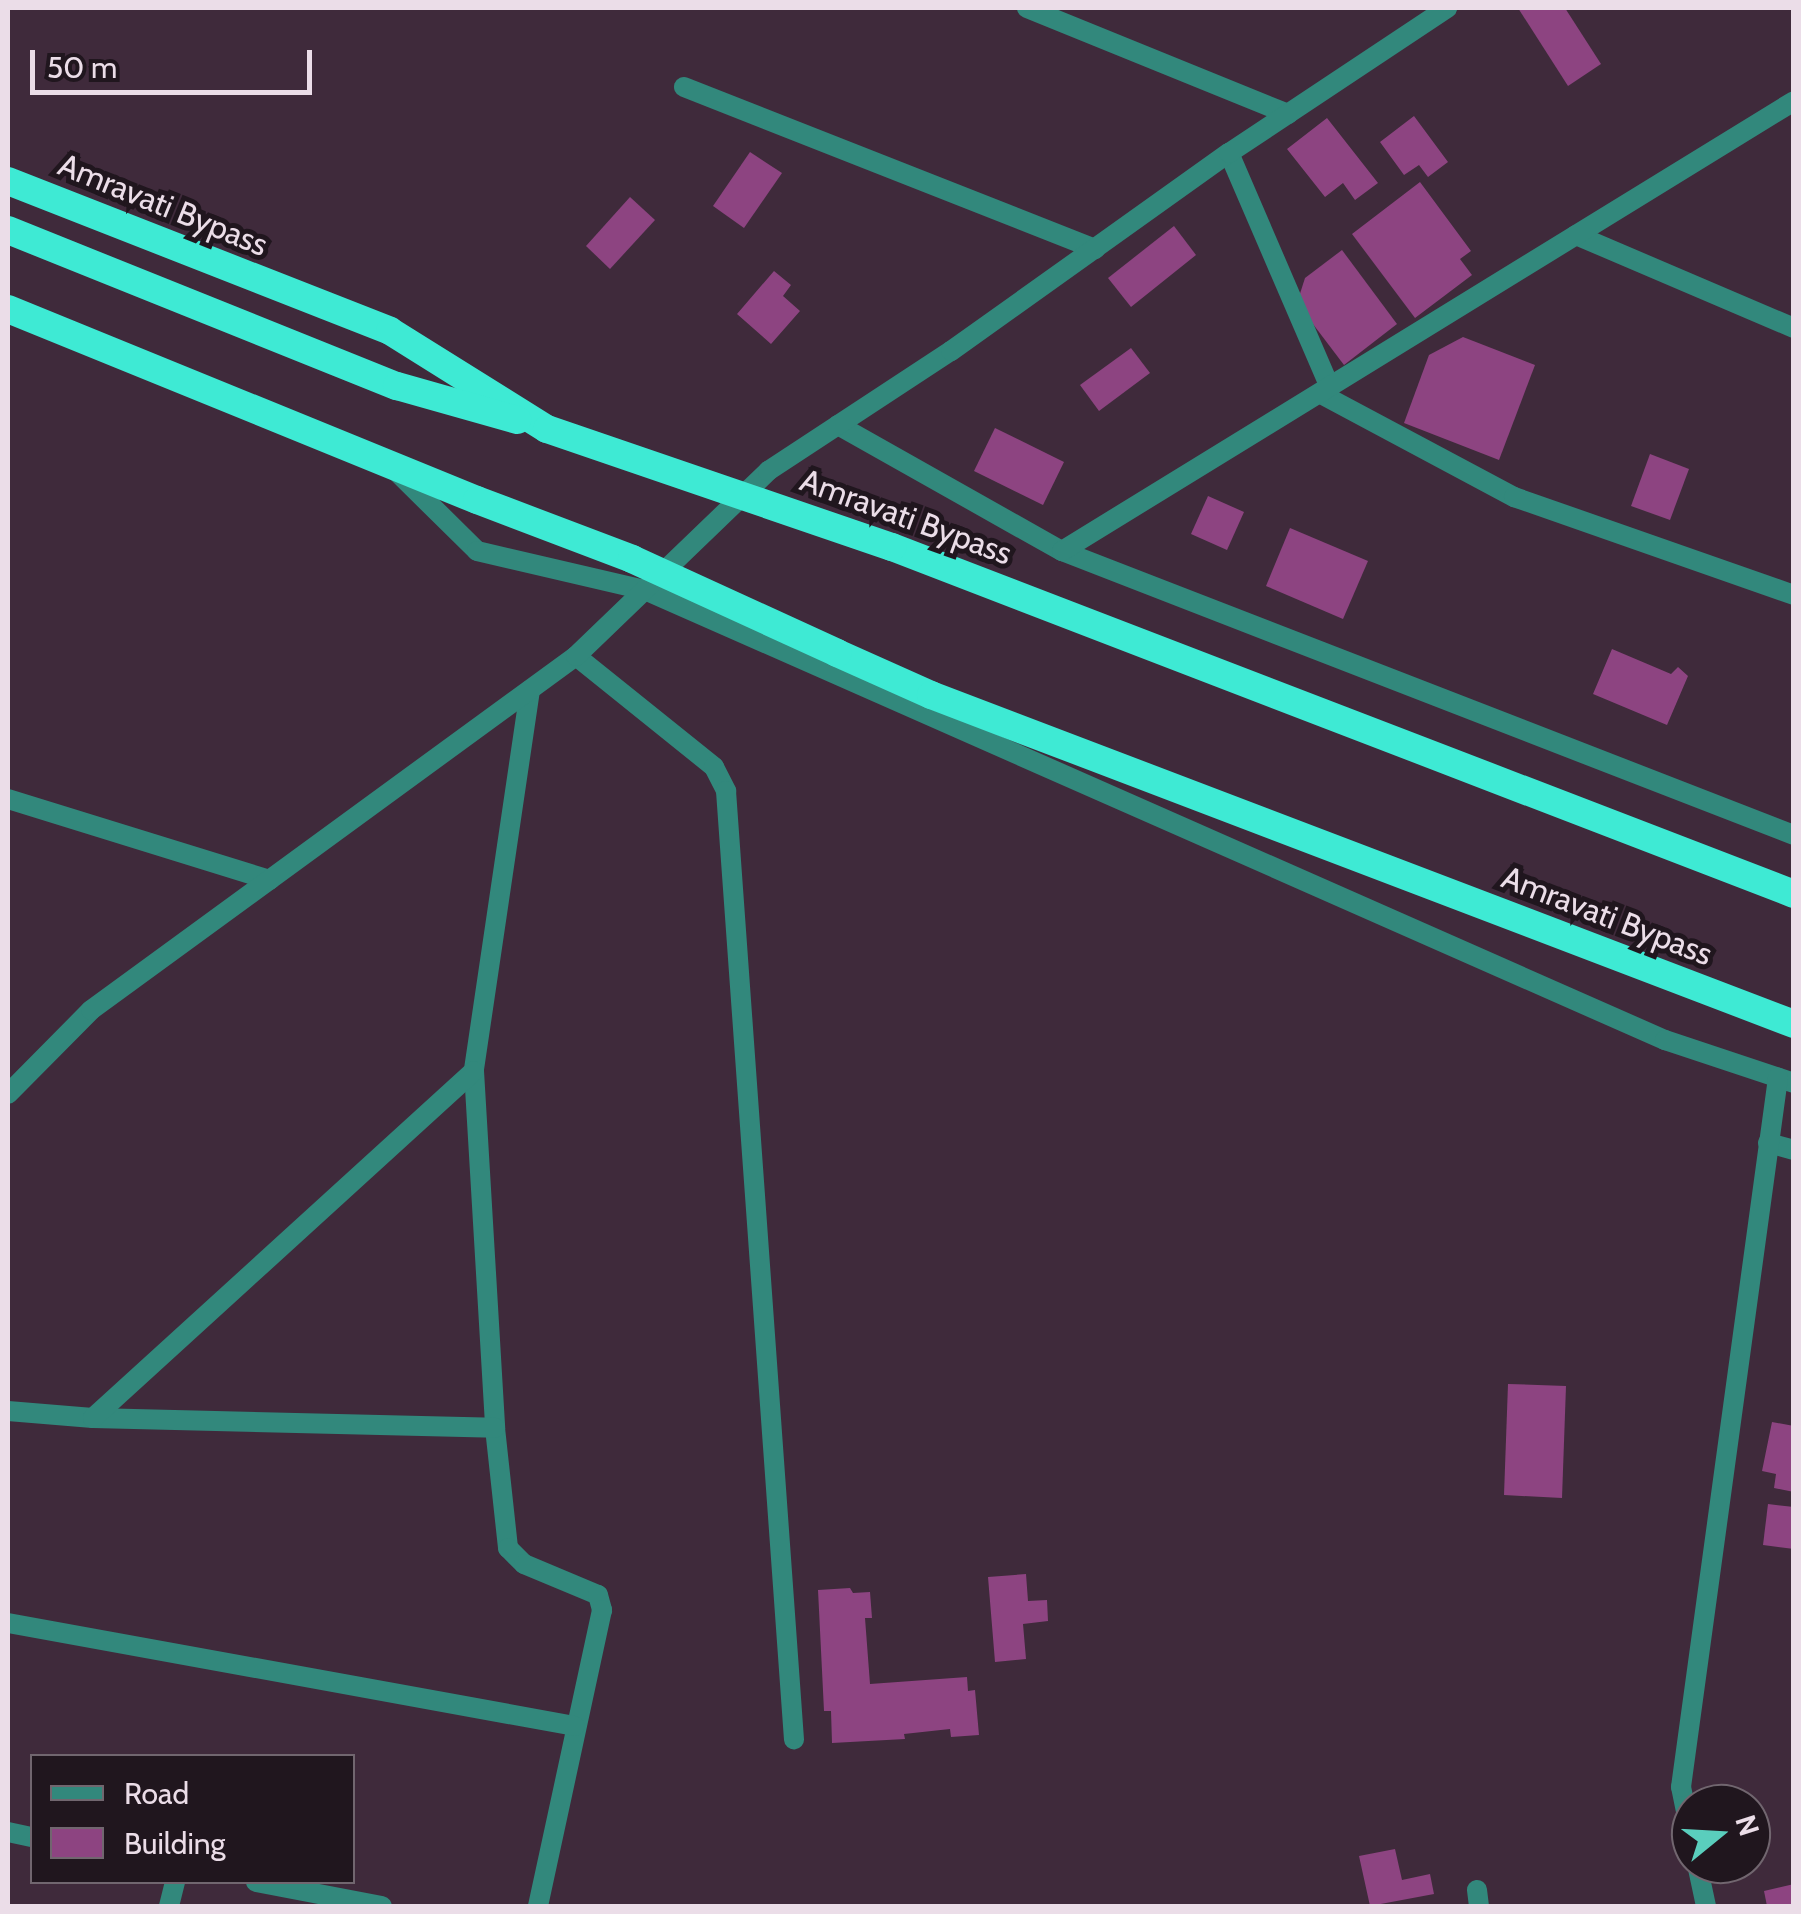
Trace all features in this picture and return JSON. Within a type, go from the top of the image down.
[{"type":"highway","name":"Amravati Bypass","points":[[8,181],[152,241],[390,331],[547,429],[892,547],[1794,894]]},
{"type":"highway","points":[[8,230],[397,386],[547,429]]},
{"type":"highway","name":"Amravati Bypass","points":[[8,308],[392,466],[632,559],[950,702],[1794,1024]]},
{"type":"street","points":[[1027,8],[1288,114]]},
{"type":"street","points":[[8,1094],[91,1010],[576,656],[768,471],[1229,153],[1447,8]]},
{"type":"street","points":[[684,86],[1094,248]]},
{"type":"street","points":[[1062,551],[1794,101]]},
{"type":"street","points":[[1229,153],[1326,391],[1514,497],[1794,595]]},
{"type":"street","points":[[1576,235],[1794,328]]},
{"type":"street","points":[[838,425],[1062,551],[1794,834]]},
{"type":"street","points":[[392,466],[477,551],[645,590],[1665,1040],[1786,1081],[1768,1142],[1680,1784]]},
{"type":"street","points":[[576,656],[714,767],[726,791],[794,1740]]},
{"type":"street","points":[[530,690],[474,1071],[495,1428],[508,1548],[524,1564],[598,1594],[602,1610],[538,1906]]},
{"type":"street","points":[[8,800],[270,880]]},
{"type":"street","points":[[93,1418],[474,1071]]},
{"type":"street","points":[[1768,1142],[1794,1150]]},
{"type":"street","points":[[8,1411],[93,1418],[495,1428]]},
{"type":"street","points":[[8,1622],[575,1726]]},
{"type":"street","points":[[266,1884],[382,1906]]},
{"type":"building","points":[[1518,8],[1565,8],[1601,64],[1568,86]]},
{"type":"building","points":[[1414,116],[1448,162],[1428,177],[1419,165],[1404,175],[1380,142]]},
{"type":"building","points":[[1327,118],[1378,183],[1355,200],[1343,183],[1325,197],[1287,149]]},
{"type":"building","points":[[750,152],[782,173],[744,228],[713,206]]},
{"type":"building","points":[[1420,182],[1471,251],[1460,259],[1472,275],[1415,318],[1352,234]]},
{"type":"building","points":[[630,197],[655,220],[610,269],[586,246]]},
{"type":"building","points":[[1174,226],[1196,255],[1131,307],[1108,278]]},
{"type":"building","points":[[1342,250],[1397,324],[1344,365],[1297,303],[1305,278]]},
{"type":"building","points":[[774,271],[791,285],[783,296],[800,311],[771,344],[737,314]]},
{"type":"building","points":[[1463,337],[1535,365],[1499,460],[1404,423],[1429,355]]},
{"type":"building","points":[[1131,348],[1150,373],[1099,411],[1080,385]]},
{"type":"building","points":[[995,428],[1064,462],[1043,505],[974,471]]},
{"type":"building","points":[[1650,454],[1689,469],[1670,520],[1631,506]]},
{"type":"building","points":[[1208,496],[1244,512],[1227,550],[1191,534]]},
{"type":"building","points":[[1290,528],[1368,561],[1343,619],[1266,586]]},
{"type":"building","points":[[1612,649],[1671,674],[1678,667],[1688,676],[1667,725],[1593,694]]},
{"type":"building","points":[[1508,1384],[1566,1386],[1562,1498],[1504,1495]]},
{"type":"building","points":[[1772,1422],[1794,1426],[1794,1492],[1774,1488],[1776,1474],[1762,1471]]},
{"type":"building","points":[[1768,1504],[1794,1507],[1794,1549],[1763,1545]]},
{"type":"building","points":[[1026,1574],[1028,1601],[1047,1600],[1048,1621],[1023,1624],[1026,1659],[995,1662],[988,1577]]},
{"type":"building","points":[[850,1588],[853,1593],[870,1592],[872,1618],[865,1618],[870,1684],[967,1677],[968,1691],[975,1690],[979,1735],[951,1737],[950,1729],[904,1734],[905,1739],[832,1743],[831,1711],[824,1711],[818,1590]]},
{"type":"building","points":[[1395,1849],[1402,1880],[1430,1874],[1434,1894],[1370,1906],[1359,1856]]},
{"type":"building","points":[[1794,1884],[1794,1906],[1767,1906],[1764,1891]]}]
